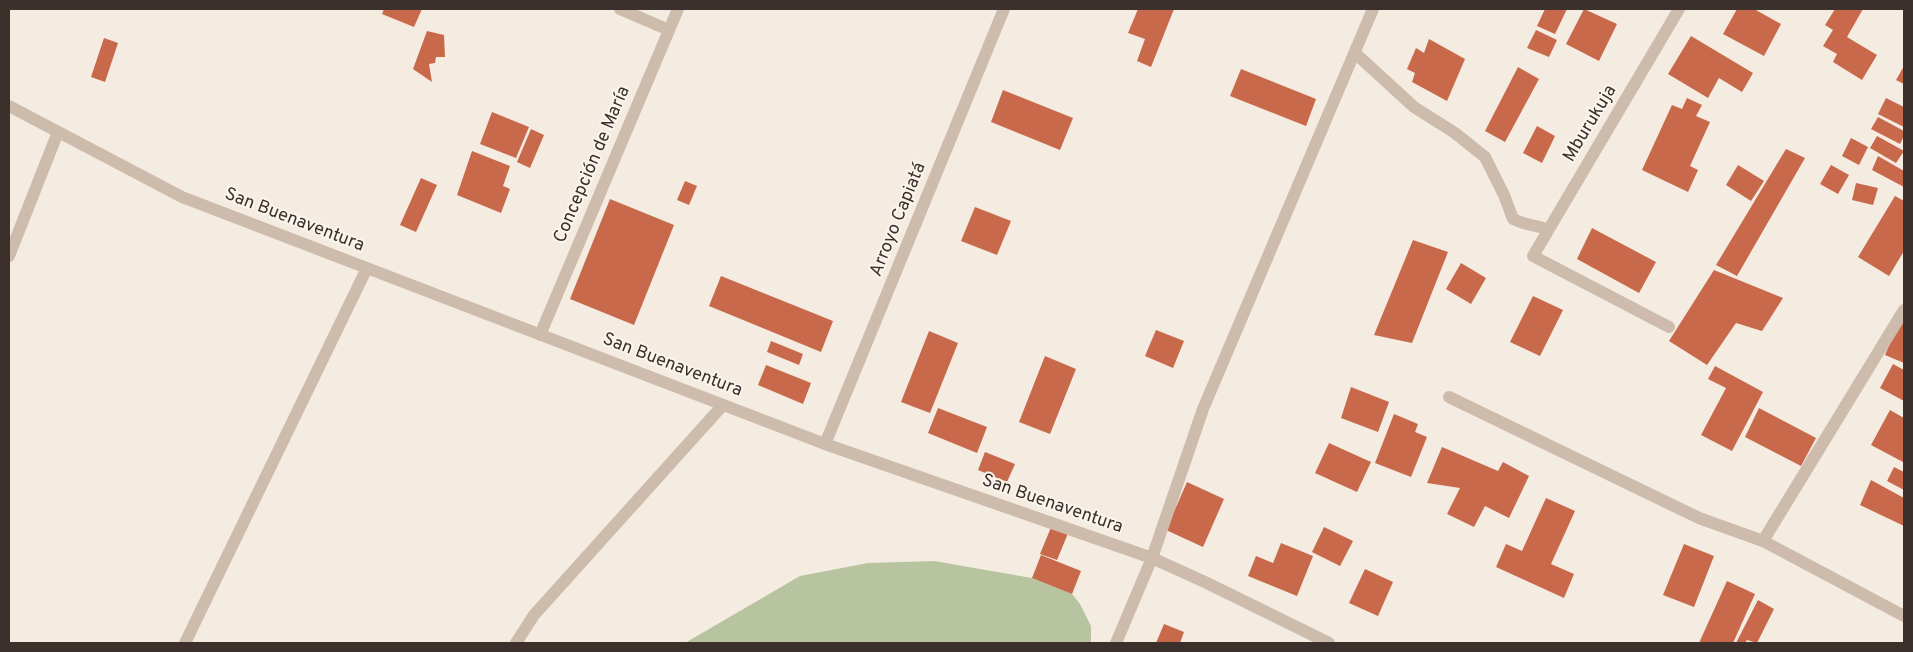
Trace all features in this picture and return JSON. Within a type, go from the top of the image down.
[{"type":"street","points":[[620,9],[669,30]]},
{"type":"street","name":"Concepción de María","points":[[540,335],[678,9]]},
{"type":"street","name":"Arroyo Capiatá","points":[[825,444],[1004,9]]},
{"type":"street","points":[[1116,643],[1152,558],[1203,409],[1374,9]]},
{"type":"street","name":"Mburukuja","points":[[1669,327],[1532,256],[1679,9]]},
{"type":"street","points":[[1355,53],[1414,107],[1455,133],[1485,157],[1504,195],[1513,219],[1548,229]]},
{"type":"street","name":"San Buenaventura","points":[[9,106],[182,198],[825,444],[1152,558],[1329,643]]},
{"type":"street","points":[[9,256],[58,132]]},
{"type":"street","points":[[184,643],[367,268]]},
{"type":"street","points":[[1764,541],[1904,310]]},
{"type":"street","points":[[1449,397],[1698,518],[1764,541],[1904,616]]},
{"type":"street","points":[[516,643],[534,615],[723,405]]},
{"type":"green space","points":[[934,561],[1032,578],[1072,594],[1080,604],[1091,626],[1091,643],[685,643],[800,576],[868,563]]},
{"type":"building","points":[[384,9],[422,9],[414,27],[382,14]]},
{"type":"building","points":[[1138,9],[1174,9],[1151,67],[1137,61],[1145,39],[1128,33]]},
{"type":"building","points":[[1545,9],[1567,9],[1555,34],[1537,26]]},
{"type":"building","points":[[1584,9],[1617,24],[1599,61],[1566,44]]},
{"type":"building","points":[[1737,9],[1754,9],[1781,24],[1764,56],[1723,34]]},
{"type":"building","points":[[1835,9],[1863,9],[1847,37],[1877,55],[1862,80],[1833,62],[1837,54],[1823,46],[1833,30],[1825,25]]},
{"type":"building","points":[[1536,30],[1557,40],[1549,57],[1527,48]]},
{"type":"building","points":[[427,31],[444,35],[445,57],[436,57],[435,63],[429,64],[432,82],[413,69]]},
{"type":"building","points":[[1691,36],[1753,73],[1742,92],[1719,78],[1708,98],[1668,74]]},
{"type":"building","points":[[104,38],[118,43],[105,82],[91,77]]},
{"type":"building","points":[[1429,39],[1465,59],[1447,101],[1412,82],[1415,73],[1407,69],[1416,48],[1424,53]]},
{"type":"building","points":[[1904,66],[1904,84],[1896,80]]},
{"type":"building","points":[[1518,67],[1539,79],[1505,142],[1485,131]]},
{"type":"building","points":[[1241,69],[1316,99],[1306,126],[1230,96]]},
{"type":"building","points":[[1003,90],[1073,118],[1060,150],[991,122]]},
{"type":"building","points":[[1687,98],[1702,105],[1696,116],[1710,122],[1690,166],[1698,170],[1688,192],[1642,170],[1672,105],[1682,109]]},
{"type":"building","points":[[1886,98],[1904,107],[1904,127],[1878,114]]},
{"type":"building","points":[[492,112],[529,127],[516,158],[480,144]]},
{"type":"building","points":[[1878,117],[1904,131],[1900,144],[1871,129]]},
{"type":"building","points":[[1537,126],[1555,136],[1542,163],[1523,153]]},
{"type":"building","points":[[531,129],[544,135],[530,168],[517,162]]},
{"type":"building","points":[[1877,136],[1904,151],[1896,163],[1870,148]]},
{"type":"building","points":[[1851,138],[1868,147],[1859,165],[1842,156]]},
{"type":"building","points":[[1786,149],[1805,158],[1737,276],[1716,265]]},
{"type":"building","points":[[472,151],[510,166],[503,186],[510,189],[501,213],[457,195]]},
{"type":"building","points":[[1878,156],[1904,171],[1904,187],[1872,170]]},
{"type":"building","points":[[1738,165],[1764,181],[1751,201],[1726,185]]},
{"type":"building","points":[[1831,165],[1849,175],[1838,194],[1820,184]]},
{"type":"building","points":[[421,178],[437,185],[416,232],[400,225]]},
{"type":"building","points":[[685,181],[697,186],[689,205],[677,200]]},
{"type":"building","points":[[1856,183],[1878,188],[1873,205],[1852,200]]},
{"type":"building","points":[[1895,196],[1904,201],[1904,251],[1889,276],[1858,257]]},
{"type":"building","points":[[610,199],[674,225],[634,325],[570,299]]},
{"type":"building","points":[[975,207],[1011,221],[997,255],[961,241]]},
{"type":"building","points":[[1592,228],[1656,262],[1639,293],[1577,259]]},
{"type":"building","points":[[1413,240],[1448,252],[1412,343],[1374,335]]},
{"type":"building","points":[[1461,263],[1486,278],[1471,304],[1446,289]]},
{"type":"building","points":[[1714,270],[1783,298],[1762,331],[1736,323],[1707,365],[1669,341]]},
{"type":"building","points":[[721,276],[833,321],[821,352],[709,306]]},
{"type":"building","points":[[1533,296],[1563,310],[1540,356],[1510,342]]},
{"type":"building","points":[[1899,322],[1904,324],[1904,363],[1885,355]]},
{"type":"building","points":[[1156,330],[1184,341],[1173,368],[1145,356]]},
{"type":"building","points":[[929,331],[958,343],[930,413],[901,402]]},
{"type":"building","points":[[771,341],[803,354],[799,365],[767,352]]},
{"type":"building","points":[[1045,356],[1076,369],[1050,434],[1019,422]]},
{"type":"building","points":[[1893,364],[1904,370],[1904,401],[1880,388]]},
{"type":"building","points":[[766,365],[811,383],[803,404],[758,385]]},
{"type":"building","points":[[1715,366],[1763,392],[1732,451],[1701,435],[1726,388],[1708,379]]},
{"type":"building","points":[[1351,387],[1389,402],[1378,432],[1341,418]]},
{"type":"building","points":[[938,408],[987,427],[977,453],[928,433]]},
{"type":"building","points":[[1759,408],[1816,438],[1801,466],[1745,437]]},
{"type":"building","points":[[1890,410],[1904,418],[1903,462],[1871,445]]},
{"type":"building","points":[[1394,414],[1418,424],[1415,432],[1427,437],[1411,477],[1375,463]]},
{"type":"building","points":[[1329,443],[1371,462],[1357,492],[1315,473]]},
{"type":"building","points":[[1442,447],[1498,471],[1503,462],[1529,476],[1509,518],[1485,506],[1474,527],[1447,514],[1460,488],[1427,483]]},
{"type":"building","points":[[985,452],[1015,464],[1007,482],[978,470]]},
{"type":"building","points":[[1894,467],[1904,472],[1904,490],[1887,481]]},
{"type":"building","points":[[1871,480],[1904,498],[1904,526],[1860,505]]},
{"type":"building","points":[[1187,482],[1224,499],[1203,547],[1166,530]]},
{"type":"building","points":[[1546,498],[1575,511],[1551,564],[1574,574],[1564,598],[1496,567],[1506,544],[1522,551]]},
{"type":"building","points":[[1052,525],[1069,531],[1057,560],[1040,554]]},
{"type":"building","points":[[1324,527],[1353,541],[1340,566],[1312,552]]},
{"type":"building","points":[[1281,543],[1313,556],[1297,596],[1248,576],[1256,556],[1273,563]]},
{"type":"building","points":[[1684,544],[1714,556],[1694,607],[1663,595]]},
{"type":"building","points":[[1041,555],[1081,571],[1072,594],[1032,578]]},
{"type":"building","points":[[1365,569],[1393,582],[1378,616],[1349,603]]},
{"type":"building","points":[[1727,581],[1755,594],[1733,643],[1699,643]]},
{"type":"building","points":[[1758,600],[1774,609],[1757,643],[1747,640],[1745,643],[1736,643]]},
{"type":"building","points":[[1164,624],[1184,632],[1180,643],[1156,643]]}]
